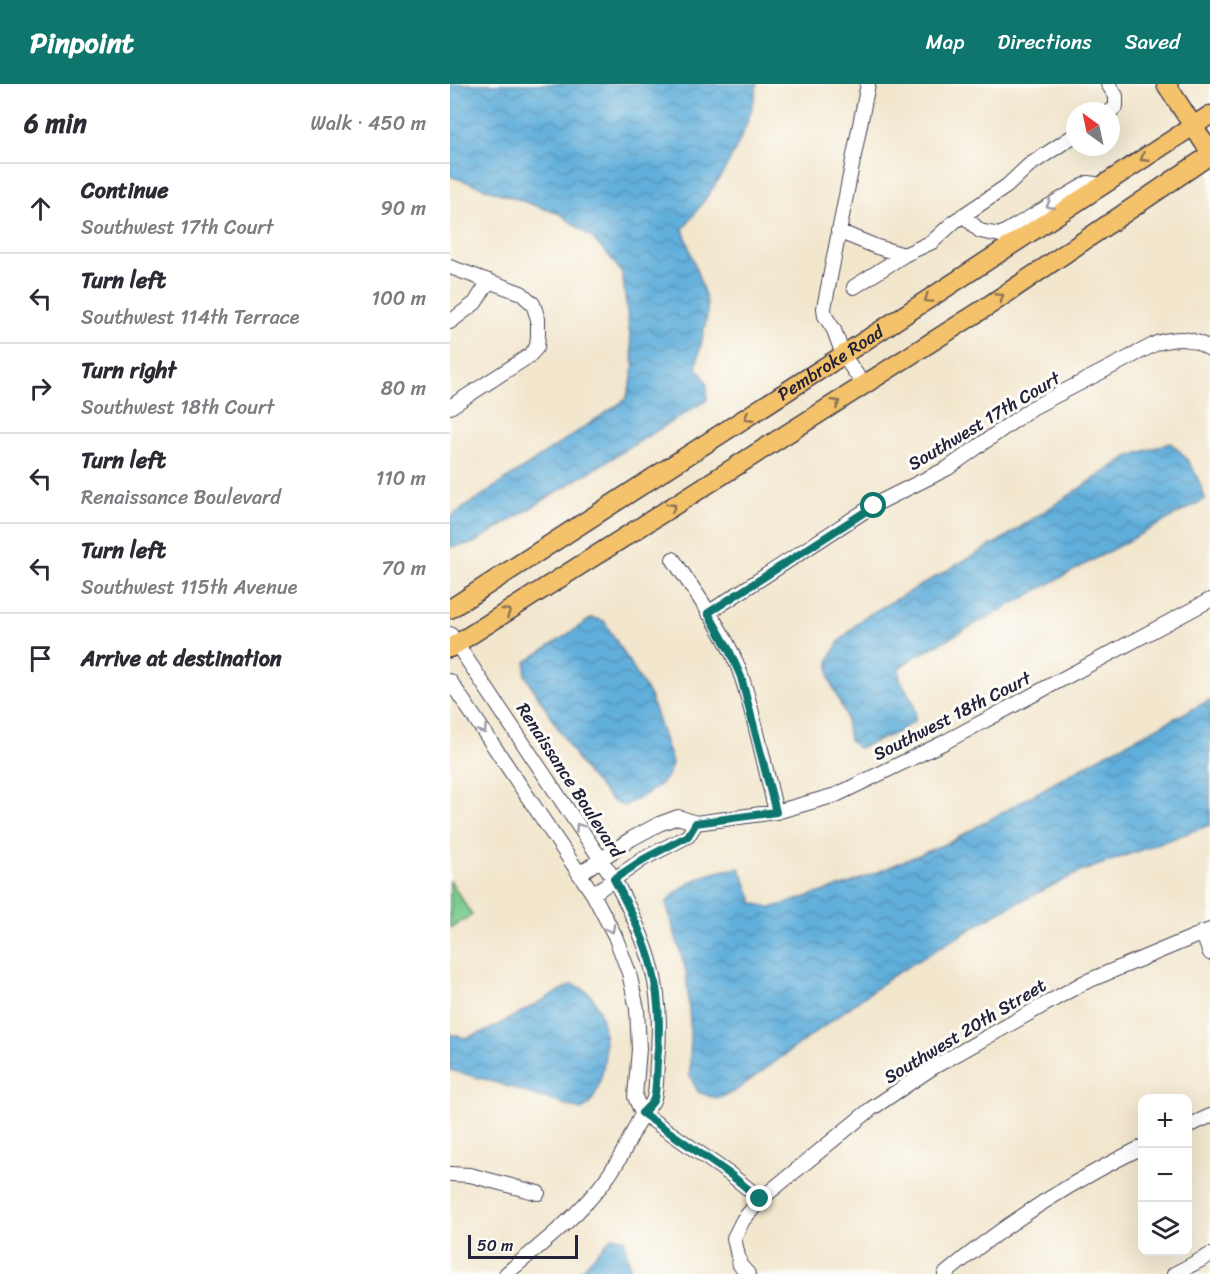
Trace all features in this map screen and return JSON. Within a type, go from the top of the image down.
[{"type":"main road","points":[[1166,84],[1210,153]]},
{"type":"main road","name":"Pembroke Road","points":[[450,609],[1210,114]]},
{"type":"main road","name":"Pembroke Road","points":[[453,642],[985,308],[1210,153]]},
{"type":"street","points":[[864,385],[843,355],[834,330],[825,316],[824,308],[868,84]]},
{"type":"street","points":[[1108,84],[1116,96],[1116,102]]},
{"type":"street","points":[[854,287],[904,255],[932,242],[955,221],[1007,186],[1028,166],[1066,141]]},
{"type":"street","points":[[963,215],[980,231],[1000,235],[1088,183],[1102,185]]},
{"type":"street","points":[[838,231],[904,255]]},
{"type":"street","points":[[450,267],[521,293],[533,304],[538,319],[537,347],[529,356],[450,407]]},
{"type":"street","points":[[450,322],[475,303],[489,281]]},
{"type":"street","name":"Southwest 17th Court","points":[[708,613],[874,506],[948,468],[1032,408],[1157,344],[1174,339],[1196,340],[1210,349]]},
{"type":"street","points":[[673,559],[708,613],[741,677],[776,812]]},
{"type":"street","name":"Southwest 18th Court","points":[[579,874],[659,824],[678,817],[696,823],[776,812],[836,795],[943,744],[1210,600]]},
{"type":"street","name":"Renaissance Boulevard","points":[[453,642],[520,737],[614,879],[636,920],[650,956],[658,993],[661,1032],[653,1100],[642,1113],[618,1162],[593,1195],[565,1224],[506,1274]]},
{"type":"street","points":[[450,681],[593,894],[615,936],[637,1009],[639,1048],[634,1096],[642,1113],[731,1175],[760,1199]]},
{"type":"street","points":[[497,751],[520,737]]},
{"type":"street","points":[[593,894],[644,859],[688,836],[696,823]]},
{"type":"street","points":[[1206,931],[1210,953]]},
{"type":"street","name":"Southwest 20th Street","points":[[748,1274],[740,1265],[734,1238],[743,1220],[760,1199],[871,1109],[932,1068],[1083,983],[1206,931]]},
{"type":"street","points":[[1192,1124],[1210,1116]]},
{"type":"street","points":[[945,1274],[972,1251],[1010,1225],[1109,1164],[1141,1148]]},
{"type":"street","points":[[450,1174],[478,1177],[538,1193]]},
{"type":"street","points":[[1174,1274],[1210,1255]]},
{"type":"green space","points":[[450,881],[472,915],[451,928],[450,927]]},
{"type":"water","points":[[450,84],[757,84],[747,124],[739,143],[719,179],[683,229],[707,302],[707,316],[696,368],[706,383],[707,400],[472,544],[450,547],[450,517],[626,399],[634,366],[622,273],[592,238],[560,214],[450,176]]},
{"type":"water","points":[[1170,443],[1192,468],[1205,499],[911,659],[899,669],[900,679],[914,704],[915,721],[880,740],[858,748],[849,740],[845,714],[829,678],[829,660],[838,643],[863,618],[1004,538],[1129,456]]},
{"type":"water","points":[[592,618],[604,621],[650,696],[672,763],[670,771],[661,784],[624,806],[611,800],[584,770],[525,675],[526,662]]},
{"type":"water","points":[[1210,700],[1210,825],[1080,872],[999,912],[894,975],[735,1091],[717,1099],[698,1092],[690,1076],[690,1024],[686,971],[666,903],[681,888],[709,874],[739,868],[754,903],[771,908],[851,883],[950,842],[1102,756]]},
{"type":"water","points":[[572,984],[588,992],[592,997],[600,1013],[604,1030],[603,1070],[597,1091],[587,1106],[581,1110],[450,1070],[450,1034],[465,1038],[487,1031]]},
{"type":"water","points":[[612,1237],[624,1238],[631,1274],[577,1274]]},
{"type":"route","points":[[760,1199],[731,1175],[642,1113],[653,1100],[661,1032],[658,993],[650,956],[636,920],[614,879],[644,859],[688,836],[696,823],[776,812],[741,677],[708,613],[874,506]]}]
